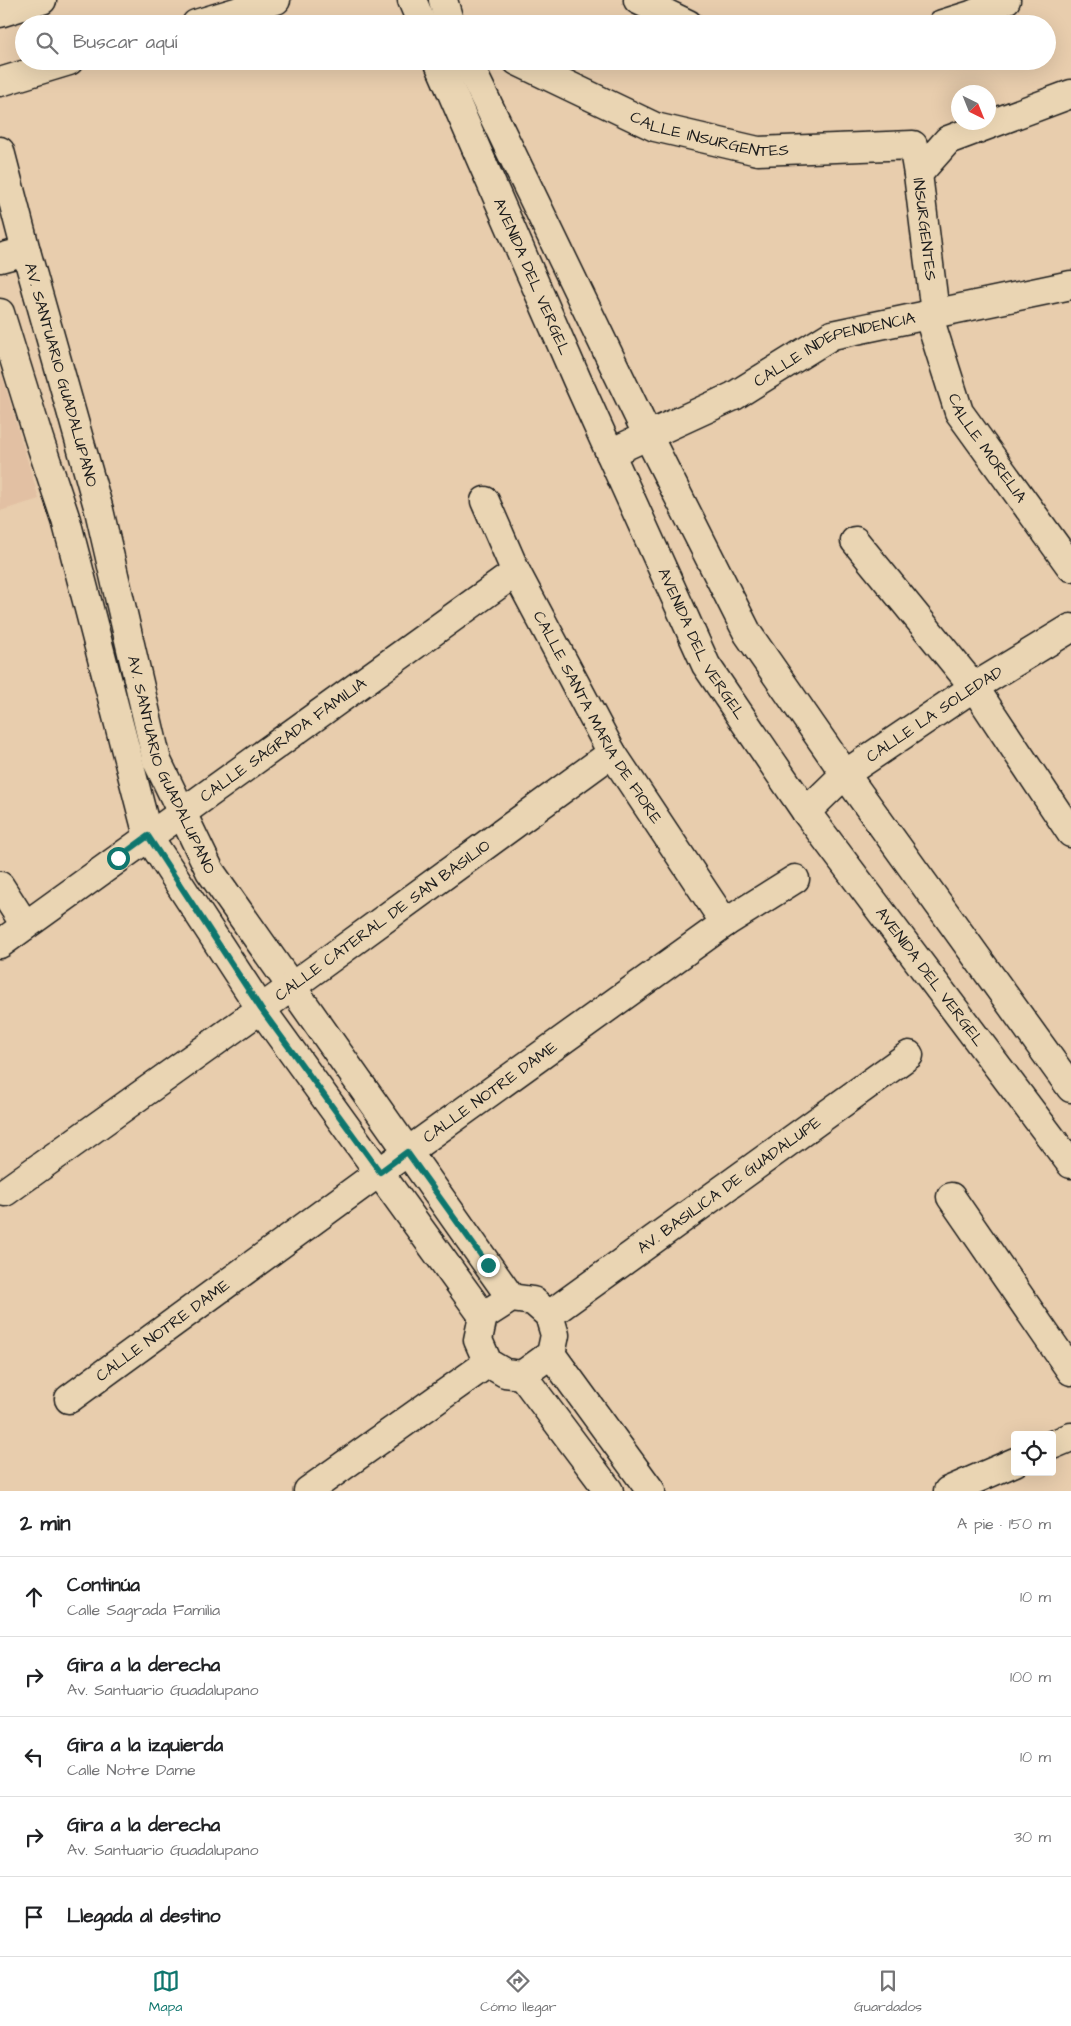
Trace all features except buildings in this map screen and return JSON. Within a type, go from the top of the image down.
[{"type":"street","points":[[0,13],[42,0]]},
{"type":"street","points":[[226,15],[276,0]]},
{"type":"street","points":[[412,0],[418,15]]},
{"type":"street","points":[[443,0],[447,15]]},
{"type":"street","points":[[638,0],[669,15]]},
{"type":"street","points":[[971,15],[1006,0]]},
{"type":"street","points":[[0,82],[39,70]]},
{"type":"street","name":"AVENIDA DEL VERGEL","points":[[442,70],[610,453],[706,665],[806,812],[1071,1164]]},
{"type":"street","name":"AVENIDA DEL VERGEL","points":[[471,70],[648,436],[748,634],[1071,1088]]},
{"type":"street","name":"CALLE INSURGENTES","points":[[536,70],[655,127],[758,150],[913,145]]},
{"type":"street","points":[[918,174],[948,140],[1071,94]]},
{"type":"street","name":"INSURGENTES","points":[[913,145],[918,174],[932,314]]},
{"type":"street","name":"AV. SANTUARIO GUADALUPANO","points":[[0,151],[26,251],[99,510],[157,761],[210,871],[511,1298]]},
{"type":"street","points":[[0,258],[26,251]]},
{"type":"street","name":"CALLE INDEPENDENCIA","points":[[610,453],[734,396],[832,335],[1071,285]]},
{"type":"street","name":"AV. SANTUARIO GUADALUPANO","points":[[0,313],[38,439],[66,520],[148,836],[261,1009],[483,1316]]},
{"type":"street","name":"CALLE MORELIA","points":[[932,314],[959,412],[1071,567]]},
{"type":"street","name":"CALLE SANTA MARIA DE FIORE","points":[[485,501],[516,572],[612,753],[725,923]]},
{"type":"street","points":[[66,520],[99,510]]},
{"type":"street","points":[[855,541],[974,687],[1071,832]]},
{"type":"street","name":"CALLE SAGRADA FAMILIA","points":[[0,944],[516,572]]},
{"type":"street","name":"CALLE LA SOLEDAD","points":[[806,812],[846,774],[974,687],[1071,628]]},
{"type":"street","name":"CALLE CATERAL DE SAN BASILIO","points":[[5,1192],[261,1009],[612,753]]},
{"type":"street","name":"CALLE NOTRE DAME","points":[[69,1399],[725,923],[795,878]]},
{"type":"street","points":[[0,886],[26,925]]},
{"type":"street","name":"AV. BASILICA DE GUADALUPE","points":[[549,1315],[909,1055]]},
{"type":"street","points":[[951,1197],[1071,1371]]},
{"type":"street","points":[[511,1298],[533,1301],[549,1315],[555,1335],[551,1354],[522,1375],[505,1373],[488,1363],[478,1340],[483,1316],[511,1298]]},
{"type":"street","points":[[551,1354],[651,1491]]},
{"type":"street","points":[[308,1491],[488,1363]]},
{"type":"street","points":[[522,1375],[609,1491]]},
{"type":"street","points":[[1056,1443],[1071,1437]]},
{"type":"street","points":[[948,1491],[1011,1464]]},
{"type":"shaded area","points":[[0,368],[39,499],[0,511]]},
{"type":"route","points":[[118,858],[148,836],[261,1009],[380,1172],[407,1152],[488,1265]]}]
